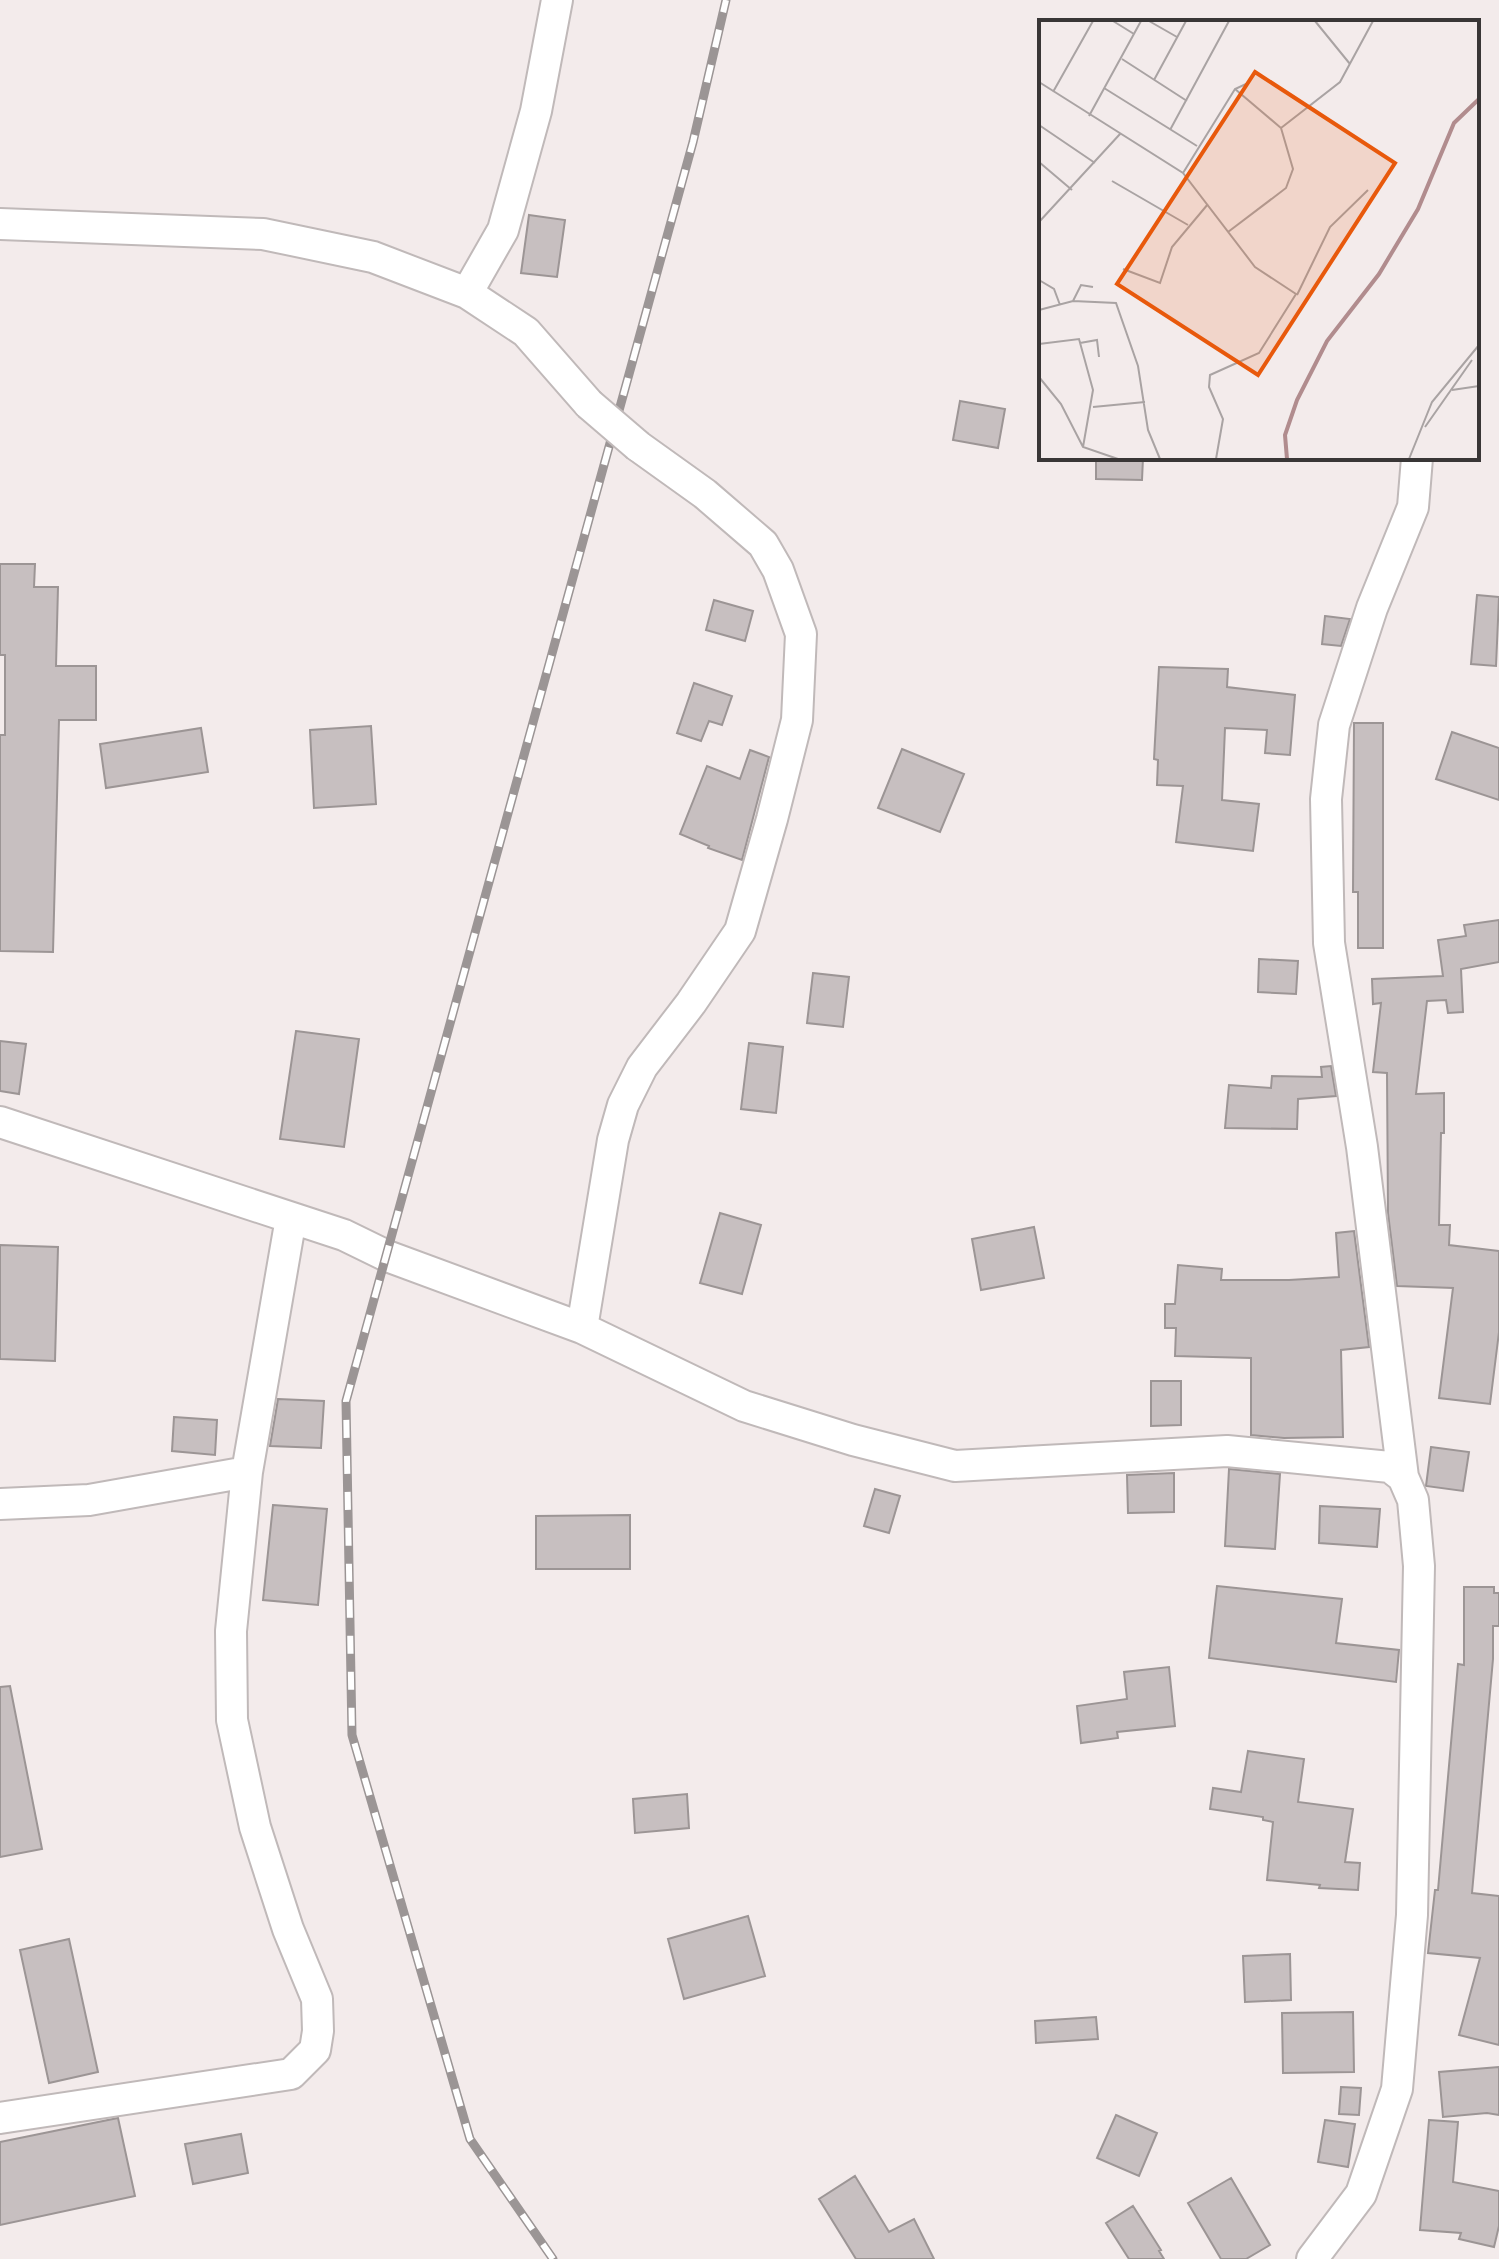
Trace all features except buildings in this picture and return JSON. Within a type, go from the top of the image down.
[{"type":"street","points":[[467,293],[503,230],[536,111],[557,0]]},
{"type":"street","points":[[0,224],[263,234],[373,257],[467,293],[526,332],[589,404],[638,446],[705,494],[763,544],[778,570],[801,634],[797,720],[772,819],[740,931],[700,991],[642,1067],[623,1105],[613,1140],[582,1328]]},
{"type":"street","points":[[1312,2259],[1361,2194],[1397,2089],[1412,1915],[1419,1566],[1413,1500],[1403,1477],[1362,1147],[1329,943],[1326,799],[1334,725],[1372,608],[1413,507],[1417,460]]},
{"type":"street","points":[[0,1122],[344,1235],[387,1256],[582,1328],[744,1406],[853,1440],[955,1466],[1227,1451],[1390,1467],[1403,1477]]},
{"type":"street","points":[[0,2118],[291,2074],[315,2050],[317,1999],[288,1929],[255,1827],[232,1720],[231,1631],[247,1472],[291,1218]]},
{"type":"street","points":[[0,1504],[89,1500],[247,1472]]},
{"type":"railway","points":[[553,2259],[470,2139],[352,1735],[346,1401],[693,142],[726,0]]}]
